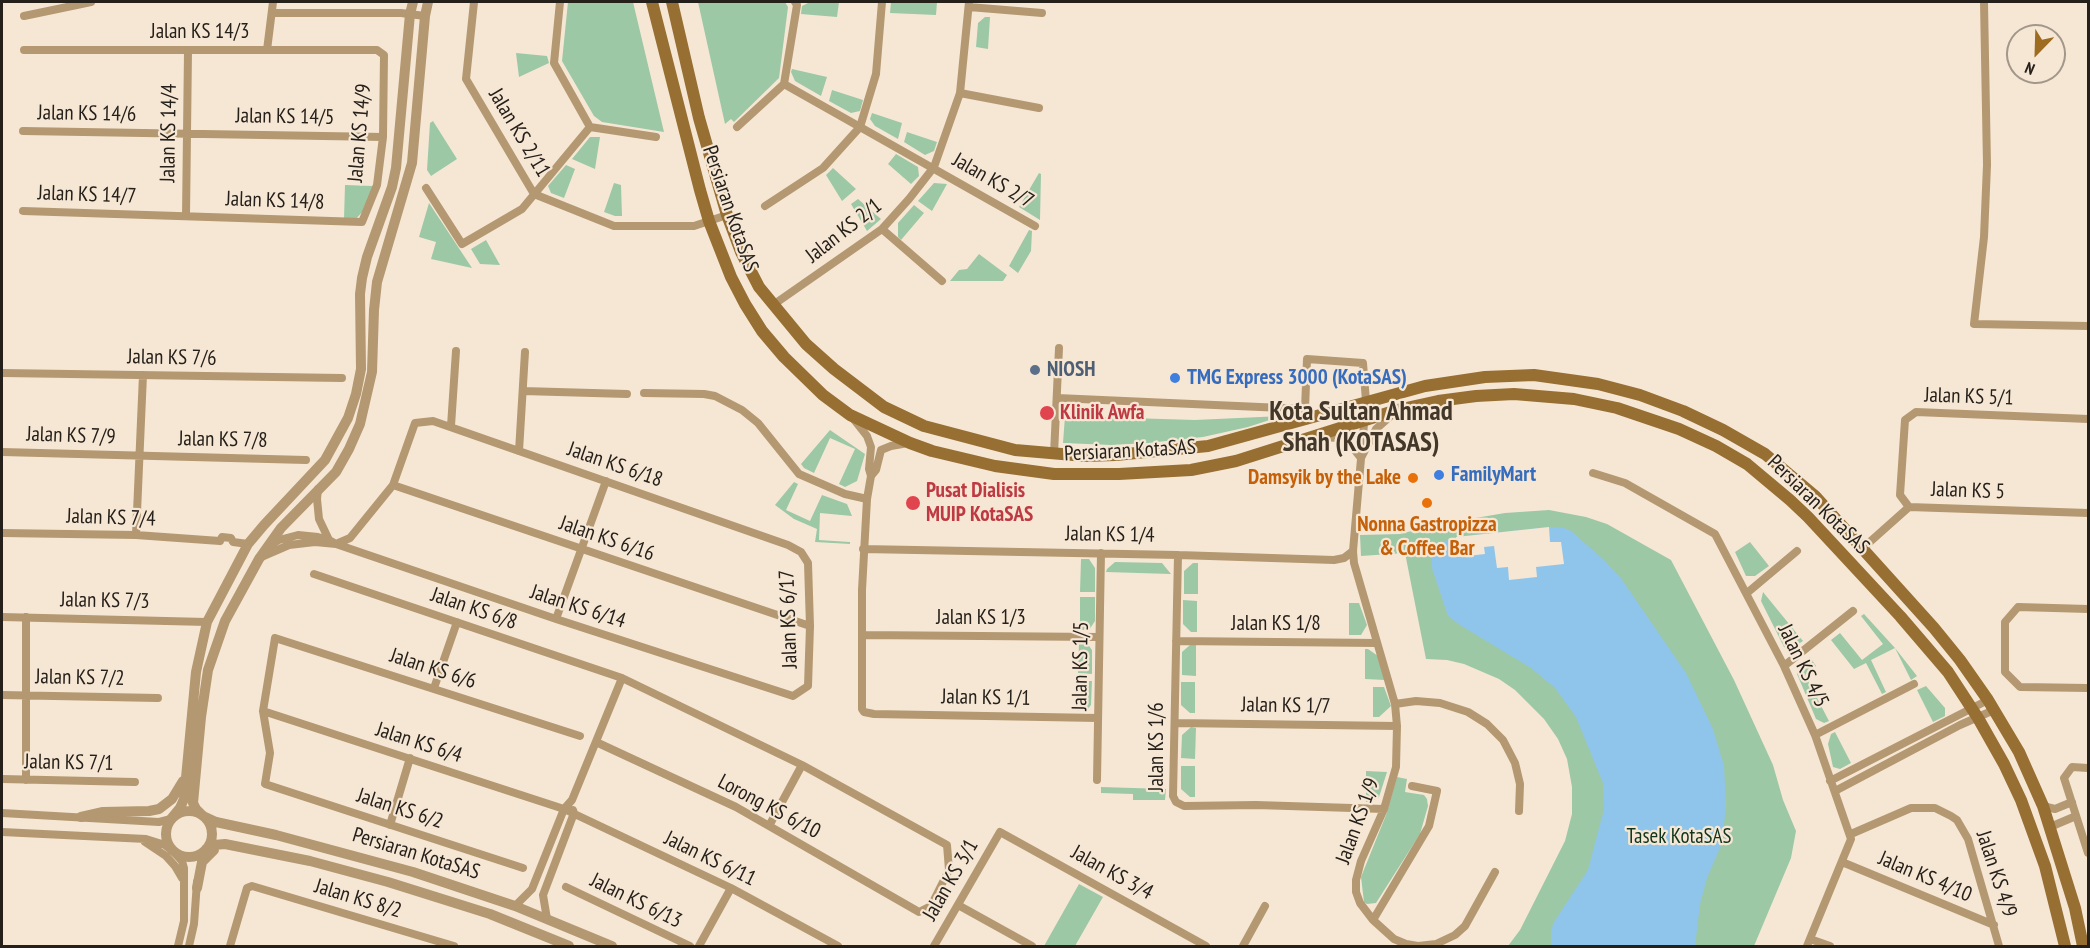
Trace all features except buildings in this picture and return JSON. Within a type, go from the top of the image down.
[{"type":"main road","name":"Persiaran KotaSAS","points":[[652,2],[709,221],[731,276],[762,331],[784,357],[823,395],[850,415],[910,443],[955,457],[1009,469],[1054,474],[1119,474],[1191,470],[1236,461],[1397,410],[1464,397],[1514,394],[1597,403],[1679,429],[1716,446],[1761,475],[1808,517],[1936,657],[1957,684],[2004,764],[2025,810],[2045,866],[2065,946]]},
{"type":"main road","name":"Persiaran KotaSAS","points":[[672,2],[699,118],[727,215],[749,270],[773,305],[806,344],[864,394],[884,407],[924,426],[1015,450],[1085,456],[1116,455],[1208,446],[1397,392],[1450,381],[1519,375],[1581,381],[1640,395],[1683,411],[1765,454],[1815,496],[1863,548],[1940,636],[1991,705],[2019,752],[2043,806],[2075,908],[2083,946]]},
{"type":"street","points":[[24,16],[91,2]]},
{"type":"street","points":[[267,50],[273,2]]},
{"type":"street","points":[[197,888],[197,867],[201,856],[210,844],[212,831],[193,803],[191,773],[196,672],[207,622],[248,544],[325,460],[348,418],[361,369],[360,294],[367,257],[392,187],[396,168],[410,14],[414,2]]},
{"type":"street","points":[[178,946],[183,921],[182,861],[166,840],[168,825],[183,803],[191,773],[211,659],[234,602],[267,547],[281,528],[336,472],[360,424],[368,398],[372,372],[377,282],[412,163],[428,2]]},
{"type":"street","name":"Jalan KS 2/11","points":[[474,2],[466,78],[534,194],[614,226],[687,226],[727,215]]},
{"type":"street","points":[[560,2],[554,63],[590,127]]},
{"type":"street","points":[[737,127],[784,84],[797,5],[795,2]]},
{"type":"street","points":[[765,206],[823,168],[860,127],[876,74],[882,2]]},
{"type":"street","points":[[1984,2],[1987,165],[1984,237],[1974,324],[2088,326]]},
{"type":"street","points":[[969,4],[1042,13]]},
{"type":"street","name":"Jalan KS 2/1","points":[[773,305],[882,229],[934,167],[960,93],[969,4]]},
{"type":"street","points":[[272,13],[425,15]]},
{"type":"street","name":"Jalan KS 14/3","points":[[24,50],[377,50]]},
{"type":"street","name":"Jalan KS 14/9","points":[[363,222],[376,185],[382,137],[384,54],[377,50]]},
{"type":"street","name":"Jalan KS 14/4","points":[[186,216],[188,51]]},
{"type":"street","name":"Jalan KS 2/7","points":[[784,84],[1035,226]]},
{"type":"street","points":[[960,93],[1039,108]]},
{"type":"street","points":[[426,188],[462,244],[522,209],[590,127]]},
{"type":"street","points":[[590,127],[656,137]]},
{"type":"street","name":"Jalan KS 14/6","points":[[23,131],[187,134]]},
{"type":"street","name":"Jalan KS 14/5","points":[[187,134],[382,137]]},
{"type":"street","name":"Jalan KS 14/7","points":[[23,211],[186,216]]},
{"type":"street","name":"Jalan KS 14/8","points":[[186,216],[363,222]]},
{"type":"street","points":[[882,229],[942,281]]},
{"type":"street","points":[[1054,454],[1059,348]]},
{"type":"street","points":[[451,426],[456,351]]},
{"type":"street","points":[[519,451],[525,352]]},
{"type":"street","name":"Jalan KS 1/9","points":[[1057,398],[1305,409],[1307,359],[1363,363],[1366,401],[1353,551],[1354,563],[1395,704],[1397,726],[1396,767],[1384,809],[1361,861],[1356,880],[1356,892],[1360,903],[1373,920],[1394,939],[1418,946],[1436,944],[1455,935],[1465,926],[1495,872]]},
{"type":"street","name":"Jalan KS 7/6","points":[[2,373],[342,378]]},
{"type":"street","points":[[136,536],[143,375]]},
{"type":"street","points":[[523,392],[627,394]]},
{"type":"street","points":[[644,393],[715,396],[742,410],[758,423],[799,474],[845,494],[867,499]]},
{"type":"street","points":[[1310,438],[1320,436],[1339,438],[1362,458],[1376,429],[1397,410]]},
{"type":"street","name":"Jalan KS 5/1","points":[[1909,507],[1900,495],[1905,420],[1916,412],[2088,419]]},
{"type":"street","points":[[850,415],[870,442],[872,454],[863,549],[862,635]]},
{"type":"street","name":"Jalan KS 6/18","points":[[393,485],[416,423],[433,422],[451,426],[789,545],[801,552]]},
{"type":"street","points":[[871,476],[876,470],[881,450],[898,444],[910,443]]},
{"type":"street","name":"Jalan KS 7/9","points":[[2,452],[140,456]]},
{"type":"street","name":"Jalan KS 7/8","points":[[140,456],[306,460]]},
{"type":"street","name":"Jalan KS 4/5","points":[[1593,473],[1625,483],[1715,534],[1784,666],[1815,735],[1851,834]]},
{"type":"street","points":[[556,620],[606,481]]},
{"type":"street","points":[[259,559],[281,548],[299,543],[333,542],[350,538],[393,485]]},
{"type":"street","name":"Jalan KS 6/16","points":[[393,485],[810,626]]},
{"type":"street","points":[[320,486],[317,494],[319,519],[333,542]]},
{"type":"street","name":"Jalan KS 5","points":[[1863,548],[1909,507],[2088,513]]},
{"type":"street","name":"Jalan KS 7/4","points":[[2,532],[220,541],[221,545],[231,546],[233,542],[248,544]]},
{"type":"street","points":[[248,544],[267,547],[279,540],[297,535],[333,542]]},
{"type":"street","name":"Jalan KS 6/14","points":[[333,542],[556,620],[793,696],[808,686]]},
{"type":"street","name":"Jalan KS 1/4","points":[[863,549],[1334,560],[1344,558],[1353,551]]},
{"type":"street","points":[[1747,593],[1797,551]]},
{"type":"street","name":"Jalan KS 6/17","points":[[801,552],[808,564],[810,626],[808,686]]},
{"type":"street","name":"Jalan KS 1/5","points":[[1096,780],[1101,553]]},
{"type":"street","name":"Jalan KS 1/6","points":[[1178,555],[1173,796],[1176,802],[1184,806],[1256,805],[1384,809]]},
{"type":"street","name":"Jalan KS 6/8","points":[[314,574],[622,678],[802,765],[947,845],[949,870],[931,906],[920,912]]},
{"type":"street","points":[[2088,609],[2018,608],[2005,622],[2005,672],[2020,687],[2088,688]]},
{"type":"street","points":[[1784,666],[1853,611]]},
{"type":"street","name":"Jalan KS 7/3","points":[[2,617],[207,622]]},
{"type":"street","points":[[26,617],[26,780]]},
{"type":"street","points":[[434,688],[457,622]]},
{"type":"street","name":"Jalan KS 1/3","points":[[862,635],[1099,637]]},
{"type":"street","name":"Jalan KS 1/1","points":[[862,635],[862,709],[868,714],[1098,718]]},
{"type":"street","name":"Jalan KS 6/6","points":[[262,711],[275,638],[580,736]]},
{"type":"street","name":"Jalan KS 1/8","points":[[1176,641],[1377,643]]},
{"type":"street","points":[[515,906],[532,889],[564,809],[572,800],[622,678]]},
{"type":"street","points":[[1815,735],[1914,684]]},
{"type":"street","name":"Jalan KS 7/2","points":[[2,695],[158,698]]},
{"type":"street","points":[[1395,704],[1416,701],[1440,703],[1468,711],[1487,724],[1503,740],[1515,763],[1520,784],[1519,811]]},
{"type":"street","points":[[1830,781],[1991,705]]},
{"type":"street","name":"Jalan KS 6/4","points":[[262,711],[564,809]]},
{"type":"street","name":"Jalan KS 6/2","points":[[262,711],[270,753],[265,784],[523,868]]},
{"type":"street","points":[[1835,791],[1975,713]]},
{"type":"street","name":"Jalan KS 1/7","points":[[1174,723],[1397,726]]},
{"type":"street","name":"Lorong KS 6/10","points":[[596,742],[736,807],[920,912]]},
{"type":"street","points":[[390,825],[410,759]]},
{"type":"street","points":[[769,826],[802,765]]},
{"type":"street","points":[[2088,768],[2072,768],[2064,778],[2088,848]]},
{"type":"street","points":[[81,817],[103,812],[159,809],[176,795],[191,773]]},
{"type":"street","points":[[191,773],[204,809],[218,820],[249,829]]},
{"type":"street","name":"Jalan KS 7/1","points":[[2,779],[135,782]]},
{"type":"street","points":[[1373,920],[1429,826],[1437,791],[1412,786]]},
{"type":"street","points":[[548,919],[543,895],[574,813],[572,800]]},
{"type":"street","points":[[2043,806],[2055,809],[2072,802]]},
{"type":"street","name":"Jalan KS 4/9","points":[[1851,834],[1911,808],[1935,808],[1957,820],[1968,839],[1999,946]]},
{"type":"street","name":"Jalan KS 6/11","points":[[564,809],[731,888],[838,946]]},
{"type":"street","name":"Persiaran KotaSAS","points":[[2,813],[159,822],[171,819],[179,813],[193,811],[216,822],[339,850],[403,868],[515,906],[612,946]]},
{"type":"street","points":[[2050,826],[2076,816]]},
{"type":"street","name":"Persiaran KotaSAS","points":[[2,832],[153,840],[188,857],[195,856],[217,844],[310,861],[388,882],[489,914],[569,946]]},
{"type":"street","name":"Jalan KS 3/1","points":[[934,946],[1000,832]]},
{"type":"street","name":"Jalan KS 3/4","points":[[1000,832],[1206,946]]},
{"type":"street","points":[[1830,946],[1809,943],[1851,834]]},
{"type":"street","points":[[133,838],[148,843],[166,856],[180,874],[184,887]]},
{"type":"street","points":[[189,946],[194,924],[200,869],[210,852],[220,848],[240,847]]},
{"type":"street","name":"Jalan KS 4/10","points":[[1842,862],[1994,926]]},
{"type":"street","name":"Jalan KS 8/2","points":[[230,946],[248,888],[252,886],[454,946]]},
{"type":"street","name":"Jalan KS 6/13","points":[[566,887],[690,946]]},
{"type":"street","points":[[699,946],[731,888]]},
{"type":"street","points":[[958,905],[1032,946]]},
{"type":"street","points":[[1243,946],[1265,906]]},
{"type":"green space","points":[[568,2],[633,2],[664,132],[602,122],[594,116],[562,61]]},
{"type":"green space","points":[[698,2],[785,2],[788,7],[779,78],[734,122],[731,119],[725,124]]},
{"type":"green space","points":[[810,2],[839,2],[837,17],[801,14],[802,6]]},
{"type":"green space","points":[[891,2],[937,2],[936,15],[890,13]]},
{"type":"green space","points":[[985,17],[990,17],[988,49],[976,47],[978,23]]},
{"type":"green space","points":[[516,53],[547,56],[549,63],[519,77]]},
{"type":"green space","points":[[792,69],[827,77],[821,96],[795,81]]},
{"type":"green space","points":[[832,90],[863,100],[860,111],[851,113],[829,101]]},
{"type":"green space","points":[[872,113],[902,123],[898,139],[875,126],[870,119]]},
{"type":"green space","points":[[433,121],[457,159],[431,176],[427,170],[430,123]]},
{"type":"green space","points":[[907,132],[937,142],[934,151],[925,155],[904,142]]},
{"type":"green space","points":[[590,137],[600,137],[595,169],[572,159]]},
{"type":"green space","points":[[896,154],[918,167],[919,176],[911,184],[888,164]]},
{"type":"green space","points":[[566,165],[575,169],[564,198],[551,193],[548,186]]},
{"type":"green space","points":[[833,168],[856,189],[842,201],[826,175]]},
{"type":"green space","points":[[1039,173],[1041,174],[1040,220],[1019,207]]},
{"type":"green space","points":[[614,183],[621,185],[622,216],[604,212]]},
{"type":"green space","points":[[934,183],[947,184],[932,211],[918,201]]},
{"type":"green space","points":[[345,185],[373,186],[364,210],[355,220],[344,219]]},
{"type":"green space","points":[[858,199],[881,219],[867,231],[851,204]]},
{"type":"green space","points":[[429,203],[472,268],[431,259],[436,242],[419,237]]},
{"type":"green space","points":[[914,205],[924,213],[901,240],[898,237],[898,223]]},
{"type":"green space","points":[[1029,230],[1032,231],[1031,251],[1018,273],[1009,266]]},
{"type":"green space","points":[[486,240],[500,265],[480,264],[471,249]]},
{"type":"green space","points":[[979,254],[1007,275],[1003,281],[950,281],[959,270],[967,269]]},
{"type":"green space","points":[[1065,416],[1195,420],[1282,416],[1248,427],[1203,437],[1111,445],[1063,443]]},
{"type":"green space","points":[[830,430],[865,454],[857,481],[845,487],[839,484],[855,449],[830,438],[814,473],[801,464]]},
{"type":"green space","points":[[794,482],[798,484],[786,510],[810,521],[822,495],[847,504],[852,516],[820,513],[819,540],[850,542],[850,544],[815,542],[817,529],[794,519],[775,505]]},
{"type":"green space","name":"Tasek KotaSAS","points":[[1549,510],[1586,517],[1607,524],[1671,560],[1734,680],[1773,765],[1783,800],[1796,831],[1791,858],[1754,946],[1508,946],[1520,930],[1565,841],[1572,814],[1572,787],[1567,759],[1558,739],[1544,719],[1515,690],[1499,679],[1464,664],[1426,659],[1405,553],[1361,556],[1360,535],[1400,534],[1434,525],[1505,513]]},
{"type":"green space","points":[[1750,542],[1769,566],[1755,576],[1746,576],[1735,552]]},
{"type":"green space","points":[[1081,559],[1089,559],[1095,568],[1095,592],[1080,592]]},
{"type":"green space","points":[[1115,562],[1162,563],[1171,574],[1106,572]]},
{"type":"green space","points":[[1193,563],[1198,563],[1198,594],[1184,594],[1184,571]]},
{"type":"green space","points":[[1763,592],[1803,641],[1791,649],[1784,647],[1761,601]]},
{"type":"green space","points":[[1080,597],[1095,597],[1095,621],[1089,630],[1080,630]]},
{"type":"green space","points":[[1183,600],[1197,601],[1197,632],[1191,632],[1183,624]]},
{"type":"green space","points":[[1349,603],[1359,603],[1367,625],[1361,635],[1349,635]]},
{"type":"green space","points":[[1864,614],[1895,648],[1871,660],[1886,692],[1882,694],[1866,663],[1854,669],[1831,640],[1840,633],[1862,660],[1883,644],[1861,616]]},
{"type":"green space","points":[[1079,643],[1087,643],[1092,650],[1092,674],[1078,673]]},
{"type":"green space","points":[[1190,645],[1196,645],[1196,676],[1182,675],[1182,652]]},
{"type":"green space","points":[[1895,648],[1917,676],[1911,680]]},
{"type":"green space","points":[[1365,649],[1378,656],[1385,680],[1365,679]]},
{"type":"green space","points":[[1810,657],[1816,666],[1805,675],[1829,721],[1824,723],[1816,719],[1797,674],[1800,664]]},
{"type":"green space","points":[[1078,681],[1092,681],[1091,705],[1086,711],[1077,711]]},
{"type":"green space","points":[[1181,682],[1195,682],[1195,713],[1190,713],[1181,705]]},
{"type":"green space","points":[[1926,686],[1945,708],[1945,716],[1933,722],[1917,690]]},
{"type":"green space","points":[[1373,687],[1384,687],[1391,706],[1379,717],[1373,717]]},
{"type":"green space","points":[[1191,727],[1196,728],[1195,759],[1181,758],[1182,735]]},
{"type":"green space","points":[[1835,732],[1851,763],[1840,769],[1833,767],[1828,744],[1831,734]]},
{"type":"green space","points":[[1181,766],[1195,766],[1195,797],[1190,797],[1181,789]]},
{"type":"green space","points":[[1366,771],[1387,772],[1379,797],[1371,802],[1366,802]]},
{"type":"green space","points":[[1397,777],[1407,779],[1405,792],[1424,795],[1428,806],[1420,834],[1376,903],[1367,904],[1364,902],[1361,877],[1386,815]]},
{"type":"green space","points":[[1101,787],[1166,789],[1165,800],[1133,800],[1133,794],[1101,793]]},
{"type":"green space","points":[[1079,884],[1103,897],[1075,946],[1044,946]]},
{"type":"water","points":[[1549,527],[1571,531],[1620,577],[1686,673],[1713,729],[1724,766],[1726,805],[1722,843],[1707,878],[1700,904],[1695,946],[1551,946],[1551,930],[1554,922],[1588,870],[1604,809],[1603,783],[1576,717],[1555,688],[1531,668],[1448,616],[1432,568],[1432,558],[1436,549],[1442,542],[1456,537]]},
{"type":"pier","points":[[1549,527],[1550,542],[1561,542],[1564,564],[1536,567],[1537,577],[1509,580],[1508,567],[1497,568],[1494,546],[1484,547],[1485,554],[1458,557],[1456,537]]},
{"type":"place","name":"NIOSH","points":[[1035,370]]},
{"type":"place","name":"TMG Express 3000 (KotaSAS)","points":[[1175,378]]},
{"type":"place","name":"Klinik Awfa","points":[[1047,413]]},
{"type":"place","name":"FamilyMart","points":[[1439,475]]},
{"type":"place","name":"Damsyik by the Lake","points":[[1413,478]]},
{"type":"place","name":"Pusat Dialisis MUIP KotaSAS","points":[[913,503]]},
{"type":"place","name":"Nonna Gastropizza & Coffee Bar","points":[[1427,503]]},
{"type":"district","name":"Kota Sultan Ahmad Shah (KOTASAS)","points":[[1361,428]]}]
